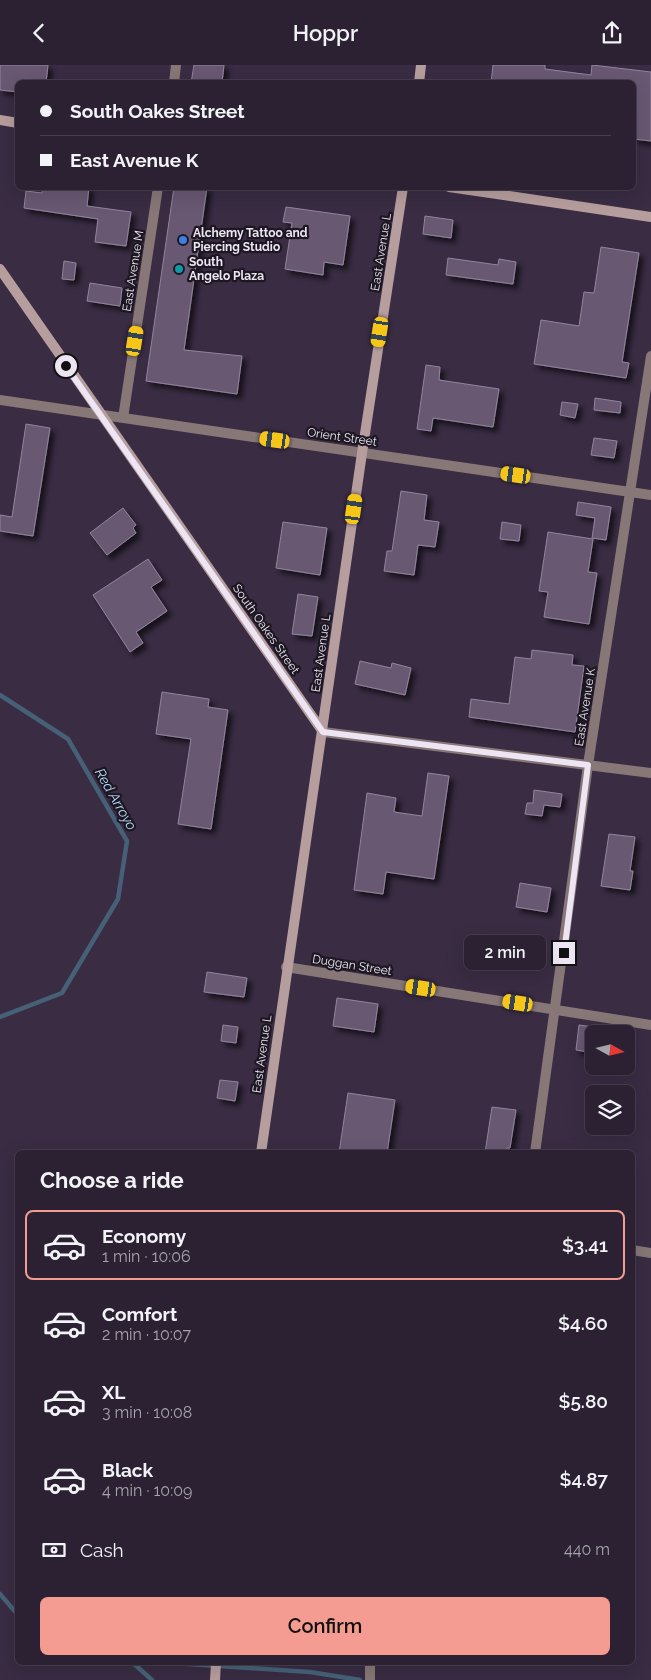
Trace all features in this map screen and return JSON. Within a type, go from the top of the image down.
[{"type":"main road","points":[[419,80],[421,65]]},
{"type":"main road","points":[[0,120],[15,122]]},
{"type":"main road","name":"East Avenue L","points":[[261,1150],[286,967],[323,732],[362,453],[403,190]]},
{"type":"main road","points":[[469,190],[651,217]]},
{"type":"main road","name":"South Oakes Street","points":[[0,269],[99,415],[323,732]]},
{"type":"main road","points":[[214,1680],[216,1665]]},
{"type":"street","points":[[174,80],[176,65]]},
{"type":"street","name":"East Avenue M","points":[[123,418],[158,190]]},
{"type":"street","name":"East Avenue K","points":[[535,1150],[588,765],[632,492],[651,356]]},
{"type":"street","name":"Orient Street","points":[[0,400],[651,495]]},
{"type":"street","points":[[323,732],[651,773]]},
{"type":"street","name":"Duggan Street","points":[[286,967],[651,1025]]},
{"type":"street","points":[[635,1250],[651,1253]]},
{"type":"building","points":[[0,65],[48,65],[46,80],[15,80],[15,92],[0,90]]},
{"type":"building","points":[[194,65],[224,65],[222,80],[192,80]]},
{"type":"building","points":[[493,65],[545,65],[545,69],[591,75],[592,65],[651,72],[651,141],[636,139],[636,80],[491,80]]},
{"type":"building","points":[[42,190],[89,190],[87,206],[131,212],[126,246],[95,242],[98,219],[24,208],[26,191],[42,193]]},
{"type":"building","name":"South Angelo Plaza","points":[[174,190],[207,190],[184,350],[242,356],[237,394],[146,381]]},
{"type":"building","points":[[286,207],[350,216],[343,265],[324,262],[323,275],[285,269],[292,223],[283,222]]},
{"type":"building","points":[[425,216],[453,220],[451,238],[423,234]]},
{"type":"building","points":[[601,247],[639,253],[622,362],[629,363],[626,378],[534,364],[541,320],[579,326],[584,292],[594,293]]},
{"type":"building","points":[[448,258],[498,265],[499,259],[516,262],[513,284],[446,275]]},
{"type":"building","points":[[64,261],[76,263],[74,280],[62,279]]},
{"type":"building","points":[[90,283],[122,288],[120,306],[87,301]]},
{"type":"building","points":[[426,365],[440,367],[439,380],[499,389],[493,427],[433,418],[431,431],[417,429]]},
{"type":"building","points":[[595,398],[621,402],[620,413],[594,410]]},
{"type":"building","points":[[562,402],[578,404],[575,418],[560,415]]},
{"type":"building","points":[[26,424],[50,428],[33,536],[0,531],[0,515],[12,517]]},
{"type":"building","points":[[594,438],[617,441],[614,458],[591,455]]},
{"type":"building","points":[[401,491],[427,495],[424,520],[439,522],[435,547],[418,545],[414,575],[384,571],[387,551],[392,551]]},
{"type":"building","points":[[578,502],[611,507],[606,540],[592,538],[595,518],[576,515]]},
{"type":"building","points":[[123,508],[136,525],[133,528],[136,533],[107,555],[90,533]]},
{"type":"building","points":[[283,522],[327,528],[320,575],[276,568]]},
{"type":"building","points":[[502,522],[521,525],[519,541],[500,539]]},
{"type":"building","points":[[548,532],[593,539],[588,572],[597,573],[589,624],[544,617],[548,592],[539,591]]},
{"type":"building","points":[[148,559],[162,580],[151,587],[167,611],[136,632],[143,643],[130,652],[93,595]]},
{"type":"building","points":[[298,594],[318,597],[312,636],[292,634]]},
{"type":"building","points":[[532,650],[573,655],[572,665],[584,666],[575,732],[469,717],[471,699],[509,704],[515,657],[531,659]]},
{"type":"building","points":[[360,661],[391,668],[392,663],[411,668],[405,695],[355,684]]},
{"type":"building","points":[[162,692],[209,699],[208,707],[228,710],[211,829],[178,824],[191,739],[156,734]]},
{"type":"building","points":[[428,773],[449,776],[434,879],[386,872],[383,894],[354,890],[367,793],[396,798],[394,812],[422,816]]},
{"type":"building","points":[[534,790],[562,794],[560,807],[544,805],[542,816],[525,814],[527,803],[533,803]]},
{"type":"building","points":[[609,834],[635,837],[630,871],[633,871],[630,890],[601,886]]},
{"type":"building","points":[[520,883],[551,888],[547,912],[516,907]]},
{"type":"building","points":[[207,972],[247,978],[244,997],[204,992]]},
{"type":"building","points":[[337,998],[378,1004],[374,1032],[333,1026]]},
{"type":"building","points":[[223,1025],[238,1027],[236,1043],[221,1041]]},
{"type":"building","points":[[579,1025],[585,1026],[585,1052],[576,1050]]},
{"type":"building","points":[[220,1080],[238,1082],[235,1101],[217,1098]]},
{"type":"building","points":[[348,1093],[395,1100],[387,1150],[339,1150]]},
{"type":"building","points":[[492,1107],[516,1110],[510,1148],[507,1148],[507,1150],[485,1150]]},
{"type":"waterway","name":"Red Arroyo","points":[[0,695],[68,739],[127,841],[118,899],[62,993],[0,1017]]},
{"type":"waterway","name":"Red Arroyo","points":[[0,1594],[15,1612]]},
{"type":"waterway","name":"Red Arroyo","points":[[135,1665],[152,1680]]},
{"type":"waterway","points":[[203,1665],[310,1672],[360,1680]]},
{"type":"place","name":"Alchemy Tattoo and Piercing Studio","points":[[183,240]]},
{"type":"place","name":"South Angelo Plaza","points":[[179,269]]},
{"type":"route","points":[[66,366],[323,732],[588,765],[564,953]]}]
